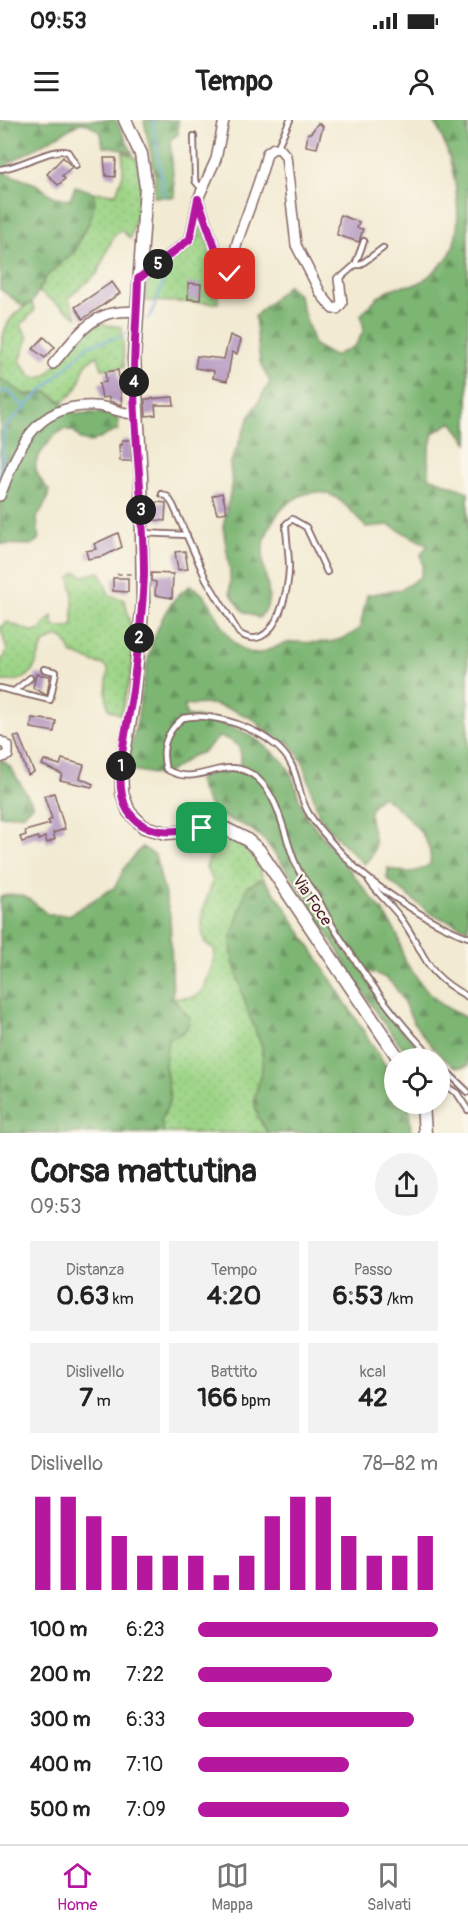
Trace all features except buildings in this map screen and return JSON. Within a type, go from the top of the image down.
[{"type":"main road","points":[[125,120],[136,139],[145,168],[146,188],[134,358],[142,533]]},
{"type":"main road","name":"Via Foce","points":[[142,533],[143,602],[121,781],[129,812],[144,827],[158,832],[226,829],[246,839],[259,850],[392,1048]]},
{"type":"main road","points":[[423,1114],[424,1133]]},
{"type":"street","points":[[138,279],[190,239],[201,188],[216,159],[224,120]]},
{"type":"street","points":[[198,199],[223,270],[230,274],[234,270],[236,248],[260,186],[267,153],[277,148],[286,156],[296,245],[321,294],[333,309],[337,309],[342,303],[339,279]]},
{"type":"street","points":[[53,364],[74,340],[102,317],[108,314],[137,311]]},
{"type":"street","points":[[0,496],[22,444],[43,420],[60,410],[97,406],[135,414]]},
{"type":"street","points":[[0,741],[8,746],[8,755],[0,758]]},
{"type":"lane","points":[[277,148],[290,120]]},
{"type":"lane","points":[[194,136],[195,181],[201,188]]},
{"type":"lane","points":[[0,169],[28,163],[57,150],[68,152],[76,165]]},
{"type":"lane","points":[[355,265],[364,241]]},
{"type":"lane","points":[[339,279],[355,265],[383,248]]},
{"type":"lane","points":[[162,494],[168,497],[206,579],[226,613],[239,633],[253,640],[264,637],[273,626],[286,592],[289,568],[286,524],[292,519],[306,527],[327,572]]},
{"type":"lane","points":[[142,533],[187,535]]},
{"type":"lane","points":[[0,688],[50,700],[56,672],[44,669]]},
{"type":"lane","points":[[14,691],[30,678]]},
{"type":"lane","points":[[424,1048],[380,997],[332,926],[288,849],[272,798],[264,785],[255,777],[236,769],[210,770],[184,777],[174,774],[166,769],[162,756],[170,732],[183,718],[211,716],[247,728],[270,742],[291,764],[308,812],[347,859],[366,876],[427,918],[468,937]]},
{"type":"lane","points":[[366,876],[399,915],[438,978],[468,997]]},
{"type":"lane","points":[[450,1075],[468,1092]]},
{"type":"lane","points":[[450,1089],[457,1093],[468,1110]]},
{"type":"path","points":[[117,574],[136,574]]},
{"type":"green space","points":[[0,120],[116,120],[133,154],[114,147],[103,147],[101,133],[88,124],[80,123],[9,163],[5,173],[36,184],[53,196],[70,200],[75,186],[93,192],[95,202],[90,222],[78,240],[76,250],[46,277],[32,303],[23,306],[0,289]]},
{"type":"green space","points":[[144,120],[178,120],[178,134],[170,140],[175,197],[154,197],[155,176]]},
{"type":"green space","points":[[433,120],[468,120],[468,443],[452,422],[433,433],[428,455],[429,477],[468,492],[468,929],[431,914],[387,879],[388,868],[410,872],[420,870],[430,864],[430,854],[416,826],[383,796],[374,803],[370,811],[375,846],[372,855],[364,864],[319,816],[303,762],[290,744],[269,734],[253,719],[233,710],[212,704],[185,705],[186,715],[220,723],[240,731],[260,742],[285,764],[292,776],[307,817],[387,917],[398,936],[404,960],[425,989],[442,1005],[468,1019],[468,1066],[461,1067],[450,1064],[450,1048],[434,1048],[430,1044],[418,1029],[396,988],[385,978],[369,972],[367,976],[378,1001],[419,1048],[403,1048],[371,1004],[305,897],[268,845],[247,827],[220,815],[204,797],[198,780],[240,766],[240,750],[234,743],[219,737],[203,752],[192,756],[164,776],[132,770],[128,760],[152,644],[167,610],[177,596],[190,586],[207,600],[225,631],[240,648],[251,653],[261,653],[283,644],[345,638],[360,628],[367,595],[402,589],[420,577],[423,566],[421,554],[428,545],[389,525],[366,527],[338,499],[321,492],[311,493],[300,496],[284,507],[268,532],[263,561],[268,602],[266,610],[259,618],[243,611],[230,593],[230,571],[223,527],[232,484],[230,464],[249,418],[270,382],[260,362],[255,316],[288,285],[299,296],[314,345],[334,356],[355,346],[364,330],[361,315],[377,298],[391,289],[419,283],[436,270],[450,254],[457,223],[452,167]]},
{"type":"green space","points":[[123,152],[137,158],[139,169],[138,209],[133,229],[130,239],[122,230],[114,235],[97,274],[68,298],[77,317],[39,292],[46,277],[76,250],[95,202],[93,192],[116,194],[123,174]]},
{"type":"green space","points":[[201,214],[217,285],[218,303],[145,301],[148,278],[199,237],[198,216]]},
{"type":"green space","points":[[32,303],[35,310],[21,325],[28,338],[20,361],[32,377],[40,378],[48,374],[75,342],[102,321],[105,325],[122,327],[124,367],[102,369],[98,356],[92,359],[85,366],[77,388],[63,402],[47,392],[26,394],[12,387],[0,378],[0,354],[4,333],[14,316]]},
{"type":"green space","points":[[0,378],[27,396],[47,392],[77,414],[105,413],[119,420],[118,430],[91,442],[81,440],[75,432],[65,429],[44,448],[37,460],[36,471],[49,490],[47,500],[37,518],[39,539],[31,545],[0,544]]},
{"type":"green space","points":[[76,572],[83,576],[100,572],[109,595],[125,600],[130,625],[135,632],[133,664],[121,715],[108,709],[106,693],[108,669],[102,664],[72,654],[65,640],[58,636],[44,643],[27,677],[20,680],[0,681],[0,660],[4,658],[7,650],[0,627],[7,622],[30,631],[39,631],[52,616],[54,626],[66,628],[73,625],[73,593],[70,578]]},
{"type":"green space","points":[[0,758],[11,768],[33,805],[23,814],[0,816]]},
{"type":"green space","points":[[218,836],[234,841],[246,850],[252,856],[263,878],[247,887],[248,1012],[262,1047],[263,1065],[254,1100],[258,1117],[268,1133],[164,1133],[161,1122],[170,1099],[165,1064],[167,1038],[183,1032],[190,1018],[173,998],[199,994],[214,958],[214,949],[205,943],[201,918],[213,881],[206,867]]},
{"type":"green space","points":[[142,847],[155,855],[170,915],[173,998],[190,1018],[183,1032],[168,1038],[165,1064],[170,1099],[161,1122],[164,1133],[0,1133],[0,897],[21,895],[48,915],[69,915],[115,887],[125,867]]},
{"type":"green space","points":[[263,878],[283,904],[384,1063],[384,1114],[410,1114],[411,1133],[268,1133],[258,1117],[254,1100],[263,1065],[262,1047],[248,1012],[232,957],[231,938],[247,887]]},
{"type":"waterway","points":[[153,120],[164,197]]},
{"type":"waterway","points":[[147,319],[151,315],[163,283],[164,268]]},
{"type":"waterway","points":[[122,336],[132,330]]},
{"type":"waterway","points":[[0,478],[5,427],[89,345],[120,337]]},
{"type":"waterway","points":[[0,391],[10,392],[19,403],[27,405]]},
{"type":"route","points":[[202,828],[158,832],[144,827],[127,809],[122,793],[121,769],[132,709],[144,575],[141,477],[134,394],[135,335],[138,279],[190,239],[198,199],[210,240],[223,270],[230,274]]}]
